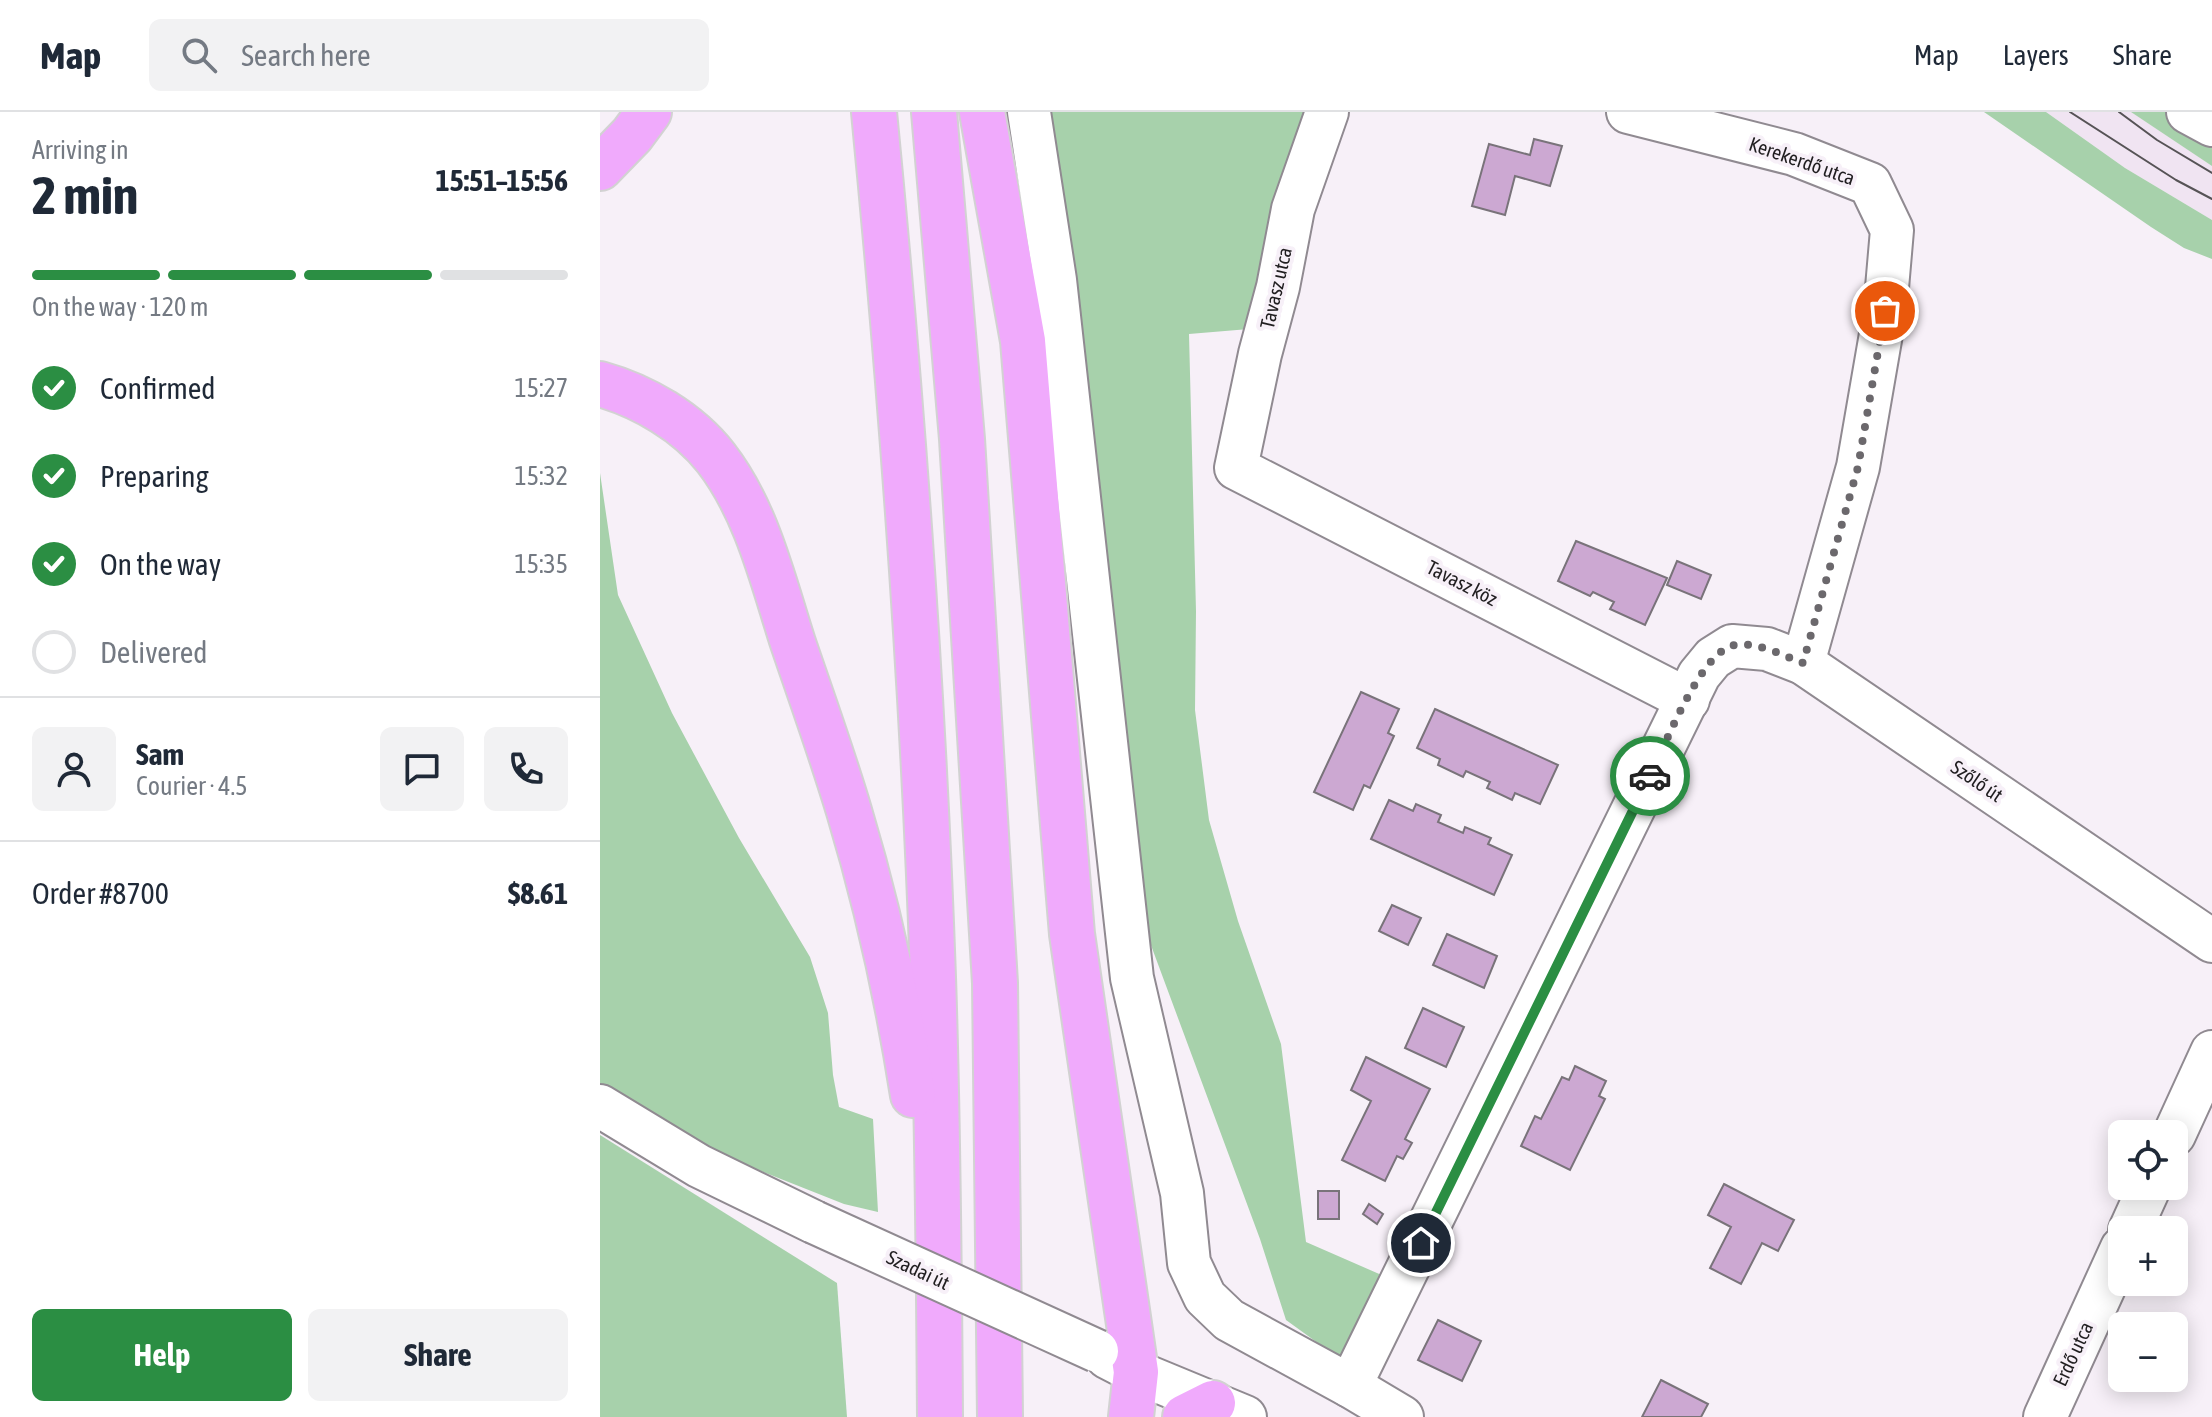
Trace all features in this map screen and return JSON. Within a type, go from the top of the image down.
[{"type":"highway","points":[[600,168],[649,112]]},
{"type":"highway","points":[[874,112],[918,652],[933,977],[940,1417]]},
{"type":"highway","points":[[934,112],[964,471],[995,983],[1000,1417]]},
{"type":"highway","points":[[982,112],[1023,341],[1072,934],[1136,1372],[1131,1417]]},
{"type":"highway","points":[[600,384],[641,400],[685,426],[716,458],[751,520],[857,840],[891,976],[919,1133],[939,1216]]},
{"type":"street","points":[[1029,112],[1055,280],[1132,978],[1179,1178],[1189,1263],[1205,1297],[1229,1320],[1402,1417]]},
{"type":"street","name":"Tavasz utca","points":[[1236,468],[1293,209],[1327,112]]},
{"type":"street","name":"Kerekerdő utca","points":[[1628,112],[1794,154],[1870,184],[1892,230],[1885,311],[1858,467],[1803,663]]},
{"type":"street","points":[[2188,112],[2212,125]]},
{"type":"street","name":"Tavasz köz","points":[[1236,468],[1688,700]]},
{"type":"street","name":"Szőlő út","points":[[1688,700],[1699,675],[1713,658],[1732,646],[1767,649],[1803,663],[2212,941]]},
{"type":"street","points":[[1350,1386],[1688,700]]},
{"type":"street","points":[[2181,1120],[2212,1052]]},
{"type":"street","name":"Szadai út","points":[[600,1106],[699,1166],[1097,1351],[1215,1412]]},
{"type":"street","name":"Erdő utca","points":[[2045,1417],[2108,1279]]},
{"type":"shaded area","points":[[2046,112],[2131,112],[2212,166],[2212,220],[2125,168]]},
{"type":"green space","points":[[1037,112],[1323,112],[1261,328],[1189,334],[1196,611],[1195,710],[1209,820],[1238,921],[1281,1044],[1306,1242],[1393,1280],[1351,1367],[1286,1320],[1260,1239],[1129,886]]},
{"type":"green space","points":[[1984,112],[2046,112],[2125,168],[2212,220],[2212,259],[2184,248],[2151,227]]},
{"type":"green space","points":[[2131,112],[2172,112],[2212,134],[2212,166]]},
{"type":"green space","points":[[600,473],[618,595],[672,713],[739,838],[810,957],[828,1013],[839,1107],[873,1119],[878,1212],[844,1204],[733,1160],[600,1084]]},
{"type":"green space","points":[[600,1135],[837,1283],[847,1417],[600,1417]]},
{"type":"building","points":[[1534,139],[1562,146],[1550,186],[1515,176],[1505,215],[1472,206],[1489,144],[1530,155]]},
{"type":"building","points":[[1576,541],[1667,578],[1645,625],[1610,609],[1614,602],[1593,592],[1590,596],[1558,581]]},
{"type":"building","points":[[1677,561],[1711,575],[1701,599],[1667,585]]},
{"type":"building","points":[[1361,692],[1399,709],[1388,733],[1394,736],[1370,788],[1364,785],[1353,810],[1314,792]]},
{"type":"building","points":[[1435,709],[1558,765],[1540,804],[1515,793],[1512,800],[1487,788],[1490,782],[1466,771],[1463,777],[1438,765],[1440,759],[1417,748]]},
{"type":"building","points":[[1389,800],[1413,811],[1416,804],[1441,815],[1438,822],[1463,833],[1465,827],[1491,838],[1488,844],[1512,855],[1494,895],[1371,839]]},
{"type":"building","points":[[1392,905],[1421,918],[1408,945],[1379,931]]},
{"type":"building","points":[[1447,934],[1497,956],[1484,988],[1433,965]]},
{"type":"building","points":[[1423,1008],[1464,1027],[1446,1067],[1405,1048]]},
{"type":"building","points":[[1366,1057],[1430,1089],[1405,1139],[1412,1143],[1403,1159],[1397,1156],[1385,1181],[1342,1160],[1371,1101],[1351,1090]]},
{"type":"building","points":[[1575,1066],[1606,1081],[1599,1096],[1605,1099],[1570,1170],[1521,1146],[1535,1116],[1541,1119],[1562,1077],[1569,1080]]},
{"type":"building","points":[[1724,1184],[1794,1220],[1778,1251],[1762,1243],[1741,1284],[1710,1268],[1731,1227],[1708,1215]]},
{"type":"building","points":[[1318,1191],[1339,1191],[1339,1219],[1318,1219]]},
{"type":"building","points":[[1369,1204],[1383,1214],[1377,1224],[1363,1214]]},
{"type":"building","points":[[1438,1320],[1481,1341],[1462,1381],[1418,1360]]},
{"type":"building","points":[[1661,1380],[1708,1404],[1701,1417],[1642,1417]]},
{"type":"tram line","points":[[2070,112],[2176,180],[2212,199]]},
{"type":"tram line","points":[[2119,112],[2157,140],[2212,173]]},
{"type":"way so far","points":[[1650,776],[1699,675],[1713,658],[1732,646],[1748,646],[1767,649],[1803,663],[1858,467],[1885,311]]},
{"type":"route","points":[[1421,1243],[1650,776]]}]
